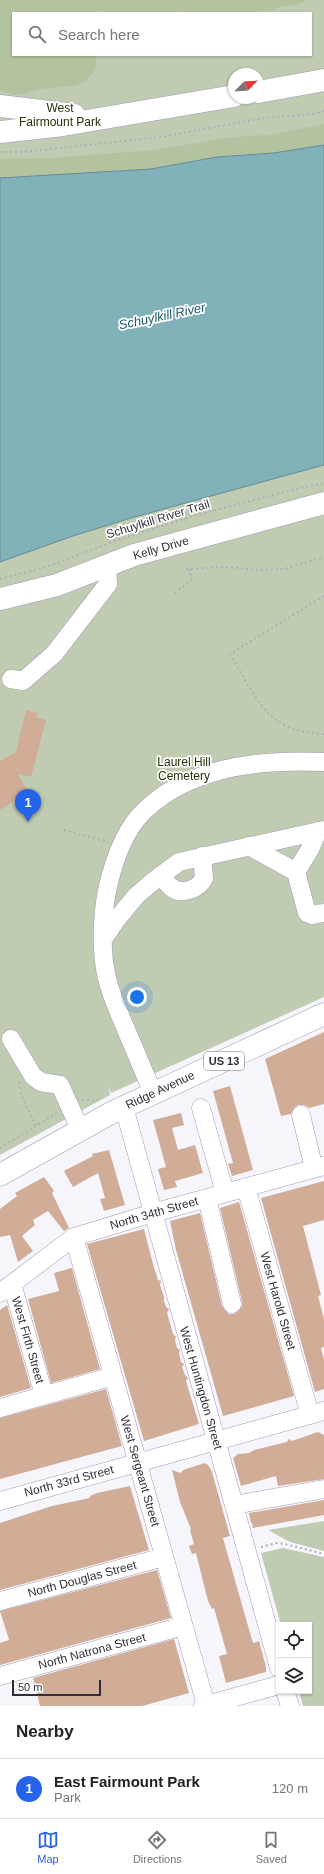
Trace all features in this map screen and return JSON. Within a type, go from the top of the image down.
[{"type":"main road","points":[[264,91],[324,80]]},
{"type":"main road","points":[[0,132],[36,129],[228,97]]},
{"type":"main road","points":[[0,106],[103,118]]},
{"type":"main road","name":"Kelly Drive","points":[[0,599],[57,585],[134,555],[324,503]]},
{"type":"main road","name":"Ridge Avenue","points":[[0,1174],[80,1129],[124,1107],[324,1014]]},
{"type":"street","points":[[11,679],[22,681],[54,654],[83,619],[108,584],[107,565]]},
{"type":"street","points":[[153,1093],[109,985],[104,962],[105,896],[111,872],[122,846],[134,824],[143,812],[166,794],[192,780],[225,769],[245,766],[288,762],[324,762]]},
{"type":"street","points":[[104,938],[129,904],[161,874],[179,862],[321,830]]},
{"type":"street","points":[[321,830],[296,872],[304,907],[307,913],[312,915],[324,913]]},
{"type":"street","points":[[250,846],[296,872]]},
{"type":"street","points":[[161,874],[172,889],[182,891],[196,888],[204,878],[202,856]]},
{"type":"street","points":[[11,1039],[25,1065],[33,1076],[41,1082],[60,1085],[80,1129]]},
{"type":"street","name":"West Huntingdon Street","points":[[124,1107],[276,1658]]},
{"type":"street","points":[[201,1108],[225,1193]]},
{"type":"street","points":[[301,1115],[319,1167]]},
{"type":"street","name":"North 34th Street","points":[[6,1288],[74,1237],[153,1213],[319,1167]]},
{"type":"street","name":"West Harold Street","points":[[246,1187],[317,1413]]},
{"type":"street","points":[[207,1198],[232,1304]]},
{"type":"street","name":"West Sergeant Street","points":[[74,1237],[138,1462],[204,1706]]},
{"type":"street","name":"West Firth Street","points":[[6,1288],[44,1396]]},
{"type":"street","points":[[0,1408],[113,1376]]},
{"type":"street","name":"North 33rd Street","points":[[0,1501],[317,1413]]},
{"type":"street","points":[[234,1505],[324,1489]]},
{"type":"street","name":"North Douglas Street","points":[[0,1602],[164,1557]]},
{"type":"street","name":"North Natrona Street","points":[[0,1676],[183,1626]]},
{"type":"street","points":[[204,1706],[276,1686]]},
{"type":"street","points":[[286,1694],[290,1706]]},
{"type":"path","points":[[0,152],[23,152],[161,137],[264,118],[313,114],[324,111]]},
{"type":"path","name":"Schuylkill River Trail","points":[[0,579],[46,566],[118,540],[190,517],[324,483]]},
{"type":"path","points":[[186,569],[229,567],[255,570],[284,569],[324,557]]},
{"type":"path","points":[[176,593],[191,580],[190,569]]},
{"type":"path","points":[[324,596],[230,654],[261,707],[271,717],[280,724],[294,730],[324,734]]},
{"type":"path","points":[[64,830],[122,846]]},
{"type":"path","points":[[25,1065],[19,1076],[20,1091],[36,1126]]},
{"type":"path","points":[[0,1148],[70,1106],[84,1100],[103,1100]]},
{"type":"path","points":[[246,1550],[277,1543],[324,1554]]},
{"type":"green space","name":"West Fairmount Park","points":[[0,0],[324,0],[324,145],[274,153],[217,157],[88,174],[0,178]]},
{"type":"green space","points":[[0,0],[308,0],[269,11],[248,12],[12,12],[12,56],[95,56],[95,69],[88,78],[77,85],[35,90],[18,95],[0,90]]},
{"type":"green space","points":[[324,124],[324,145],[318,146],[274,153],[217,157],[151,169],[0,178],[0,159],[51,158],[155,150],[231,137],[268,135]]},
{"type":"green space","name":"Laurel Hill Cemetery","points":[[324,465],[324,997],[111,1093],[109,1086],[110,1095],[0,1155],[0,562],[73,536],[131,518]]},
{"type":"green space","points":[[324,1521],[324,1551],[290,1542],[268,1530]]},
{"type":"green space","points":[[283,1548],[324,1557],[324,1706],[303,1706],[300,1694],[312,1694],[312,1622],[280,1622],[261,1553]]},
{"type":"water","name":"Schuylkill River","points":[[324,145],[324,465],[131,518],[73,536],[0,562],[0,178],[151,169],[217,157],[274,153]]},
{"type":"building","points":[[26,710],[37,713],[36,717],[46,720],[31,777],[18,774],[27,790],[0,810],[0,761],[16,752]]},
{"type":"building","points":[[324,1032],[324,1104],[309,1108],[304,1105],[298,1105],[294,1108],[291,1114],[281,1116],[265,1059]]},
{"type":"building","points":[[230,1086],[253,1170],[232,1176],[228,1164],[233,1163],[213,1091]]},
{"type":"building","points":[[181,1113],[184,1125],[172,1128],[178,1150],[195,1145],[203,1173],[175,1181],[177,1187],[164,1190],[158,1169],[166,1167],[153,1120]]},
{"type":"building","points":[[109,1150],[125,1205],[104,1211],[100,1199],[105,1198],[98,1173],[73,1187],[64,1171],[93,1156],[92,1154]]},
{"type":"building","points":[[44,1177],[54,1191],[52,1193],[69,1228],[64,1231],[48,1211],[33,1220],[35,1225],[22,1236],[33,1251],[18,1262],[10,1235],[0,1237],[0,1209],[17,1196],[15,1193]]},
{"type":"building","points":[[324,1181],[324,1220],[303,1226],[321,1295],[318,1296],[324,1319],[324,1347],[321,1348],[324,1360],[324,1389],[315,1392],[261,1198]]},
{"type":"building","points":[[239,1202],[294,1396],[223,1416],[176,1250],[170,1221],[200,1213],[222,1306],[229,1314],[235,1314],[242,1307],[242,1302],[220,1208]]},
{"type":"building","points":[[144,1229],[158,1280],[161,1281],[160,1285],[164,1301],[166,1307],[169,1309],[167,1313],[173,1334],[176,1337],[175,1340],[177,1348],[180,1350],[179,1353],[181,1362],[184,1364],[182,1367],[188,1378],[186,1381],[199,1424],[144,1441],[87,1244]]},
{"type":"building","points":[[72,1268],[100,1369],[51,1383],[28,1299],[59,1291],[54,1273]]},
{"type":"building","points":[[7,1305],[31,1388],[0,1397],[0,1310]]},
{"type":"building","points":[[106,1389],[122,1446],[0,1479],[0,1418]]},
{"type":"building","points":[[318,1432],[324,1435],[324,1479],[278,1486],[276,1476],[241,1486],[233,1458],[238,1454],[249,1453],[254,1450],[287,1442],[289,1439],[292,1441]]},
{"type":"building","points":[[205,1463],[209,1466],[212,1472],[230,1536],[223,1538],[250,1633],[253,1643],[259,1641],[266,1667],[266,1672],[226,1683],[219,1656],[227,1654],[214,1608],[212,1609],[208,1601],[196,1553],[192,1554],[189,1546],[194,1544],[191,1529],[180,1502],[172,1470],[181,1473],[183,1470]]},
{"type":"building","points":[[130,1486],[149,1550],[0,1590],[0,1523],[52,1506],[90,1498],[90,1496],[97,1493]]},
{"type":"building","points":[[324,1500],[324,1515],[253,1528],[251,1523],[249,1513]]},
{"type":"building","points":[[157,1570],[171,1618],[0,1665],[0,1643],[9,1640],[0,1611]]},
{"type":"building","points":[[174,1639],[189,1693],[142,1706],[40,1706],[33,1678]]},
{"type":"place","name":"East Fairmount Park","points":[[28,822]]}]
